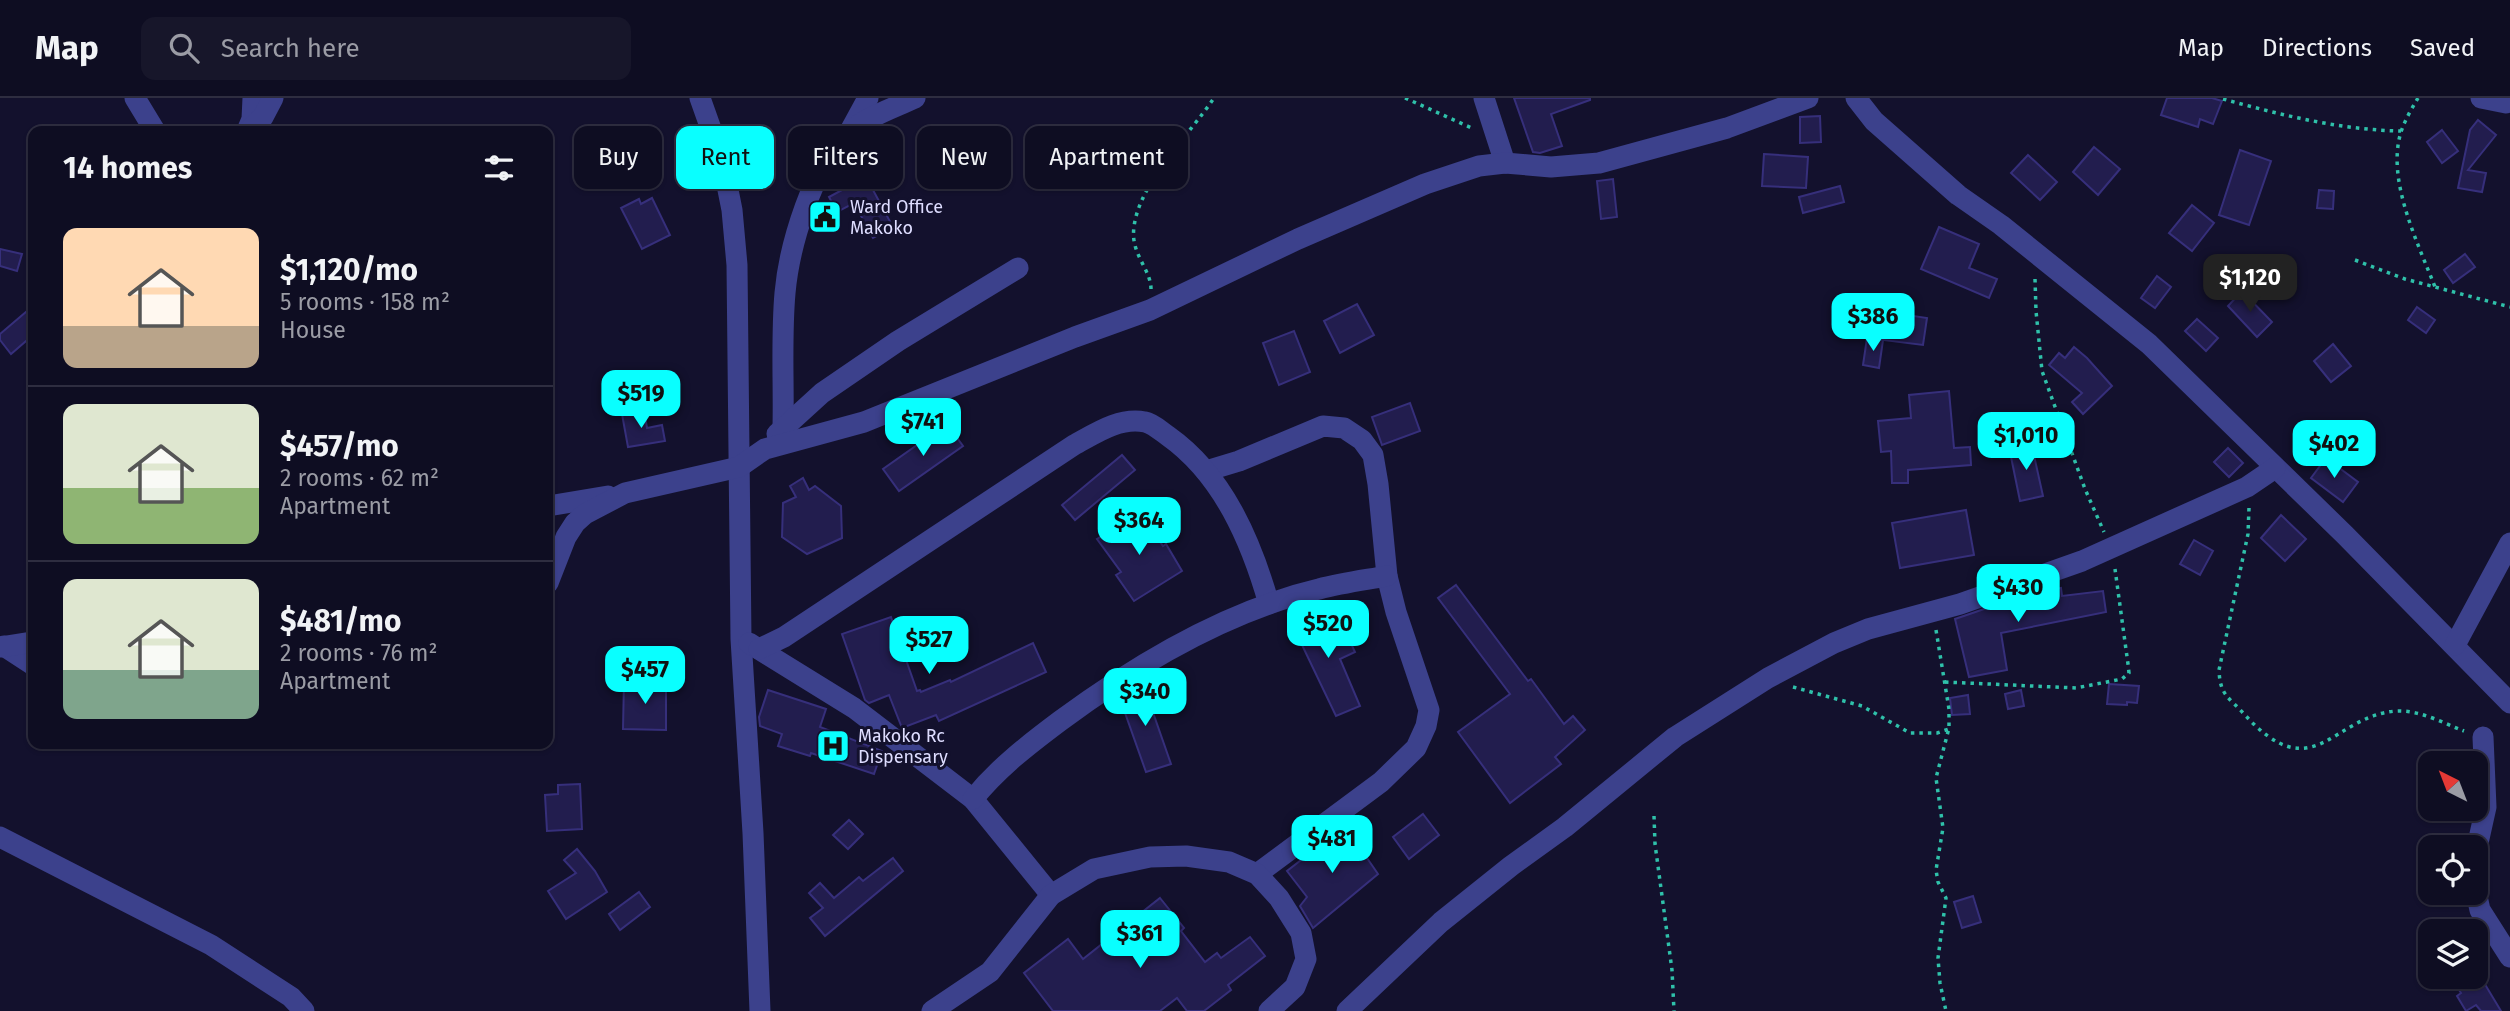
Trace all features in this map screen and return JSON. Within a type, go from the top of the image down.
[{"type":"street","points":[[135,98],[151,126]]},
{"type":"street","points":[[152,126],[153,98]]},
{"type":"street","points":[[249,126],[253,98]]},
{"type":"street","points":[[253,126],[263,117],[273,98]]},
{"type":"street","points":[[700,98],[722,160],[732,210],[737,264],[739,467],[750,644],[753,833],[760,1011]]},
{"type":"street","points":[[853,126],[868,98]]},
{"type":"street","points":[[860,126],[915,98]]},
{"type":"street","points":[[1484,98],[1505,163]]},
{"type":"street","points":[[765,449],[864,422],[1075,337],[1150,310],[1287,244],[1425,184],[1479,166],[1505,163],[1551,167],[1599,163],[1727,128],[1808,98]]},
{"type":"street","points":[[1856,98],[1874,121],[1958,195],[2001,225],[2149,344],[2455,645],[2510,704]]},
{"type":"street","points":[[2481,98],[2506,103],[2506,98]]},
{"type":"street","points":[[783,427],[784,303],[792,258],[812,189]]},
{"type":"street","points":[[553,505],[625,493],[739,467],[765,449],[783,427],[822,393],[898,341],[1018,268]]},
{"type":"street","points":[[750,644],[784,637],[1074,445],[1116,423],[1147,421],[1176,442],[1206,471],[1247,540],[1269,604]]},
{"type":"street","points":[[1206,471],[1239,461],[1323,426],[1344,428],[1362,440],[1373,455],[1387,576],[1409,654],[1429,710],[1426,726],[1416,748],[1381,782],[1257,874]]},
{"type":"street","points":[[1347,1011],[1441,922],[1511,866],[1565,827],[1675,737],[1768,678],[1834,643],[1868,629],[1934,611],[2082,561],[2247,487],[2275,468]]},
{"type":"street","points":[[553,570],[566,537],[575,523],[585,514],[625,493]]},
{"type":"street","points":[[2455,645],[2510,543]]},
{"type":"street","points":[[973,799],[988,780],[1016,755],[1096,695],[1173,648],[1269,604],[1319,589],[1387,576]]},
{"type":"street","points":[[2,647],[28,643]]},
{"type":"street","points":[[750,644],[854,708],[973,799],[1051,895]]},
{"type":"street","points":[[2,647],[28,662]]},
{"type":"street","points":[[2480,835],[2486,807],[2483,737]]},
{"type":"street","points":[[0,837],[211,945],[291,997],[304,1011]]},
{"type":"street","points":[[932,1011],[990,972],[1051,895],[1094,869],[1150,857],[1186,856],[1229,862],[1257,874],[1279,898],[1301,933],[1306,959],[1295,987],[1269,1011]]},
{"type":"street","points":[[2479,905],[2510,957]]},
{"type":"path","points":[[1147,296],[1152,287],[1138,258],[1133,226],[1142,201],[1156,176],[1214,98]]},
{"type":"path","points":[[1405,98],[1498,140]]},
{"type":"path","points":[[2418,98],[2401,131],[2398,160],[2404,206],[2435,287]]},
{"type":"path","points":[[2223,99],[2328,124],[2401,131]]},
{"type":"path","points":[[1945,682],[2076,688],[2113,682],[2129,673],[2112,548],[2084,489],[2042,371],[2036,311],[2035,252]]},
{"type":"path","points":[[2356,260],[2435,287],[2510,307]]},
{"type":"path","points":[[2247,487],[2248,534],[2219,670],[2222,692],[2263,733],[2274,740],[2299,748],[2319,746],[2361,722],[2398,711],[2415,713],[2483,737]]},
{"type":"path","points":[[1934,611],[1949,729],[1936,778],[1943,828],[1936,870],[1946,898],[1938,958],[1946,1011]]},
{"type":"path","points":[[1768,678],[1862,706],[1910,733],[1937,733],[1949,729]]},
{"type":"path","points":[[1654,816],[1655,844],[1672,970],[1674,1011]]},
{"type":"building","points":[[1514,98],[1590,100],[1551,114],[1562,146],[1540,153],[1533,152]]},
{"type":"building","points":[[2167,98],[2212,98],[2222,101],[2213,124],[2200,119],[2198,127],[2161,115]]},
{"type":"building","points":[[1820,116],[1821,142],[1800,143],[1800,117]]},
{"type":"building","points":[[2478,120],[2496,135],[2468,170],[2486,173],[2482,192],[2458,188],[2470,130]]},
{"type":"building","points":[[2442,130],[2458,151],[2442,163],[2427,142]]},
{"type":"building","points":[[2094,147],[2120,169],[2098,195],[2073,172]]},
{"type":"building","points":[[2240,150],[2271,161],[2249,225],[2219,215]]},
{"type":"building","points":[[1764,154],[1808,157],[1806,188],[1762,186]]},
{"type":"building","points":[[2028,155],[2057,182],[2040,200],[2011,173]]},
{"type":"building","points":[[1613,179],[1617,217],[1601,219],[1597,181]]},
{"type":"building","points":[[1840,186],[1844,202],[1803,213],[1799,197]]},
{"type":"building","points":[[844,189],[872,189],[893,227],[873,238],[854,203],[837,212],[829,197]]},
{"type":"building","points":[[2319,190],[2334,191],[2333,209],[2317,208]]},
{"type":"building","points":[[652,198],[670,235],[642,249],[621,208],[639,199],[641,204]]},
{"type":"building","points":[[2192,205],[2214,223],[2192,251],[2169,233]]},
{"type":"building","points":[[1939,227],[1979,244],[1969,268],[1997,279],[1989,298],[1921,269]]},
{"type":"building","points":[[0,249],[22,254],[17,271],[0,266]]},
{"type":"building","points":[[2465,254],[2475,267],[2453,283],[2444,270]]},
{"type":"building","points":[[2157,276],[2171,287],[2155,308],[2141,298]]},
{"type":"building","points":[[2241,292],[2272,322],[2257,337],[2228,306]]},
{"type":"building","points":[[1357,304],[1374,335],[1340,353],[1324,321]]},
{"type":"building","points":[[2417,307],[2435,320],[2426,333],[2408,320]]},
{"type":"building","points":[[28,310],[28,339],[11,354],[0,340],[0,334]]},
{"type":"building","points":[[1887,312],[1927,318],[1923,345],[1883,340]]},
{"type":"building","points":[[2197,319],[2218,338],[2206,351],[2185,331]]},
{"type":"building","points":[[1294,331],[1310,372],[1279,385],[1263,343]]},
{"type":"building","points":[[1867,338],[1883,340],[1879,368],[1863,365]]},
{"type":"building","points":[[2333,344],[2351,366],[2331,382],[2314,361]]},
{"type":"building","points":[[2074,347],[2112,386],[2083,414],[2072,402],[2082,393],[2049,365],[2059,353],[2065,358]]},
{"type":"building","points":[[1949,391],[1954,448],[1970,447],[1971,465],[1908,470],[1908,483],[1892,483],[1891,451],[1881,452],[1878,421],[1911,418],[1909,395]]},
{"type":"building","points":[[1410,403],[1420,431],[1382,445],[1372,417]]},
{"type":"building","points":[[644,410],[647,428],[662,425],[665,441],[628,447],[622,414]]},
{"type":"building","points":[[947,424],[963,446],[899,491],[883,469]]},
{"type":"building","points":[[2031,442],[2043,496],[2020,501],[2009,447]]},
{"type":"building","points":[[2228,448],[2243,463],[2229,477],[2214,462]]},
{"type":"building","points":[[1122,455],[1135,470],[1075,520],[1062,505]]},
{"type":"building","points":[[2326,458],[2358,482],[2343,502],[2311,478]]},
{"type":"building","points":[[803,478],[809,490],[815,486],[841,506],[842,538],[807,554],[782,537],[783,503],[796,497],[790,486]]},
{"type":"building","points":[[1966,510],[1974,555],[1900,568],[1892,523]]},
{"type":"building","points":[[1140,513],[1163,546],[1166,544],[1182,571],[1134,601],[1116,575],[1121,572],[1097,539]]},
{"type":"building","points":[[2281,515],[2306,539],[2285,561],[2261,538]]},
{"type":"building","points":[[2194,540],[2213,551],[2200,575],[2180,564]]},
{"type":"building","points":[[1456,585],[1564,724],[1573,716],[1585,730],[1555,757],[1561,764],[1510,803],[1458,732],[1510,694],[1438,598]]},
{"type":"building","points":[[2061,588],[2062,596],[2103,591],[2106,612],[2001,633],[2007,670],[1969,677],[1955,619],[2025,595]]},
{"type":"building","points":[[1320,609],[1334,641],[1347,635],[1355,652],[1340,659],[1360,706],[1336,716],[1291,622]]},
{"type":"building","points":[[891,617],[917,691],[921,692],[950,680],[951,682],[1033,643],[1046,672],[939,721],[936,715],[902,728],[889,695],[869,703],[865,700],[842,634]]},
{"type":"building","points":[[624,681],[666,682],[666,730],[623,729]]},
{"type":"building","points":[[1142,681],[1171,764],[1146,772],[1119,696]]},
{"type":"building","points":[[2109,684],[2139,686],[2137,703],[2107,704]]},
{"type":"building","points":[[768,690],[826,709],[820,727],[882,751],[874,774],[811,753],[810,756],[778,746],[782,734],[760,726],[759,717]]},
{"type":"building","points":[[2021,690],[2024,706],[2008,709],[2005,694]]},
{"type":"building","points":[[1968,695],[1970,714],[1952,715],[1950,698]]},
{"type":"building","points":[[580,784],[582,829],[547,831],[545,795],[558,794],[558,785]]},
{"type":"building","points":[[1423,814],[1439,835],[1409,859],[1393,837]]},
{"type":"building","points":[[849,820],[863,834],[848,849],[833,835]]},
{"type":"building","points":[[1345,826],[1378,874],[1313,928],[1300,906],[1307,897],[1287,871]]},
{"type":"building","points":[[577,849],[595,871],[607,892],[566,919],[548,891],[576,873],[564,860]]},
{"type":"building","points":[[893,858],[903,871],[825,936],[810,918],[823,908],[809,893],[820,883],[834,898],[859,877],[863,881]]},
{"type":"building","points":[[639,892],[650,907],[620,930],[609,914]]},
{"type":"building","points":[[1973,896],[1981,922],[1962,928],[1954,902]]},
{"type":"building","points":[[1160,898],[1184,928],[1181,931],[1205,962],[1217,953],[1221,958],[1250,937],[1265,956],[1228,985],[1231,990],[1204,1011],[1187,1011],[1177,998],[1160,1011],[1053,1011],[1024,973],[1068,939],[1083,959]]},
{"type":"building","points":[[2458,989],[2488,989],[2501,1011],[2481,1011],[2476,1005],[2466,1011],[2457,996],[2461,993]]},
{"type":"place","name":"Ward Office Makoko","points":[[825,217]]},
{"type":"place","name":"Makoko Rc Dispensary","points":[[833,746]]}]
